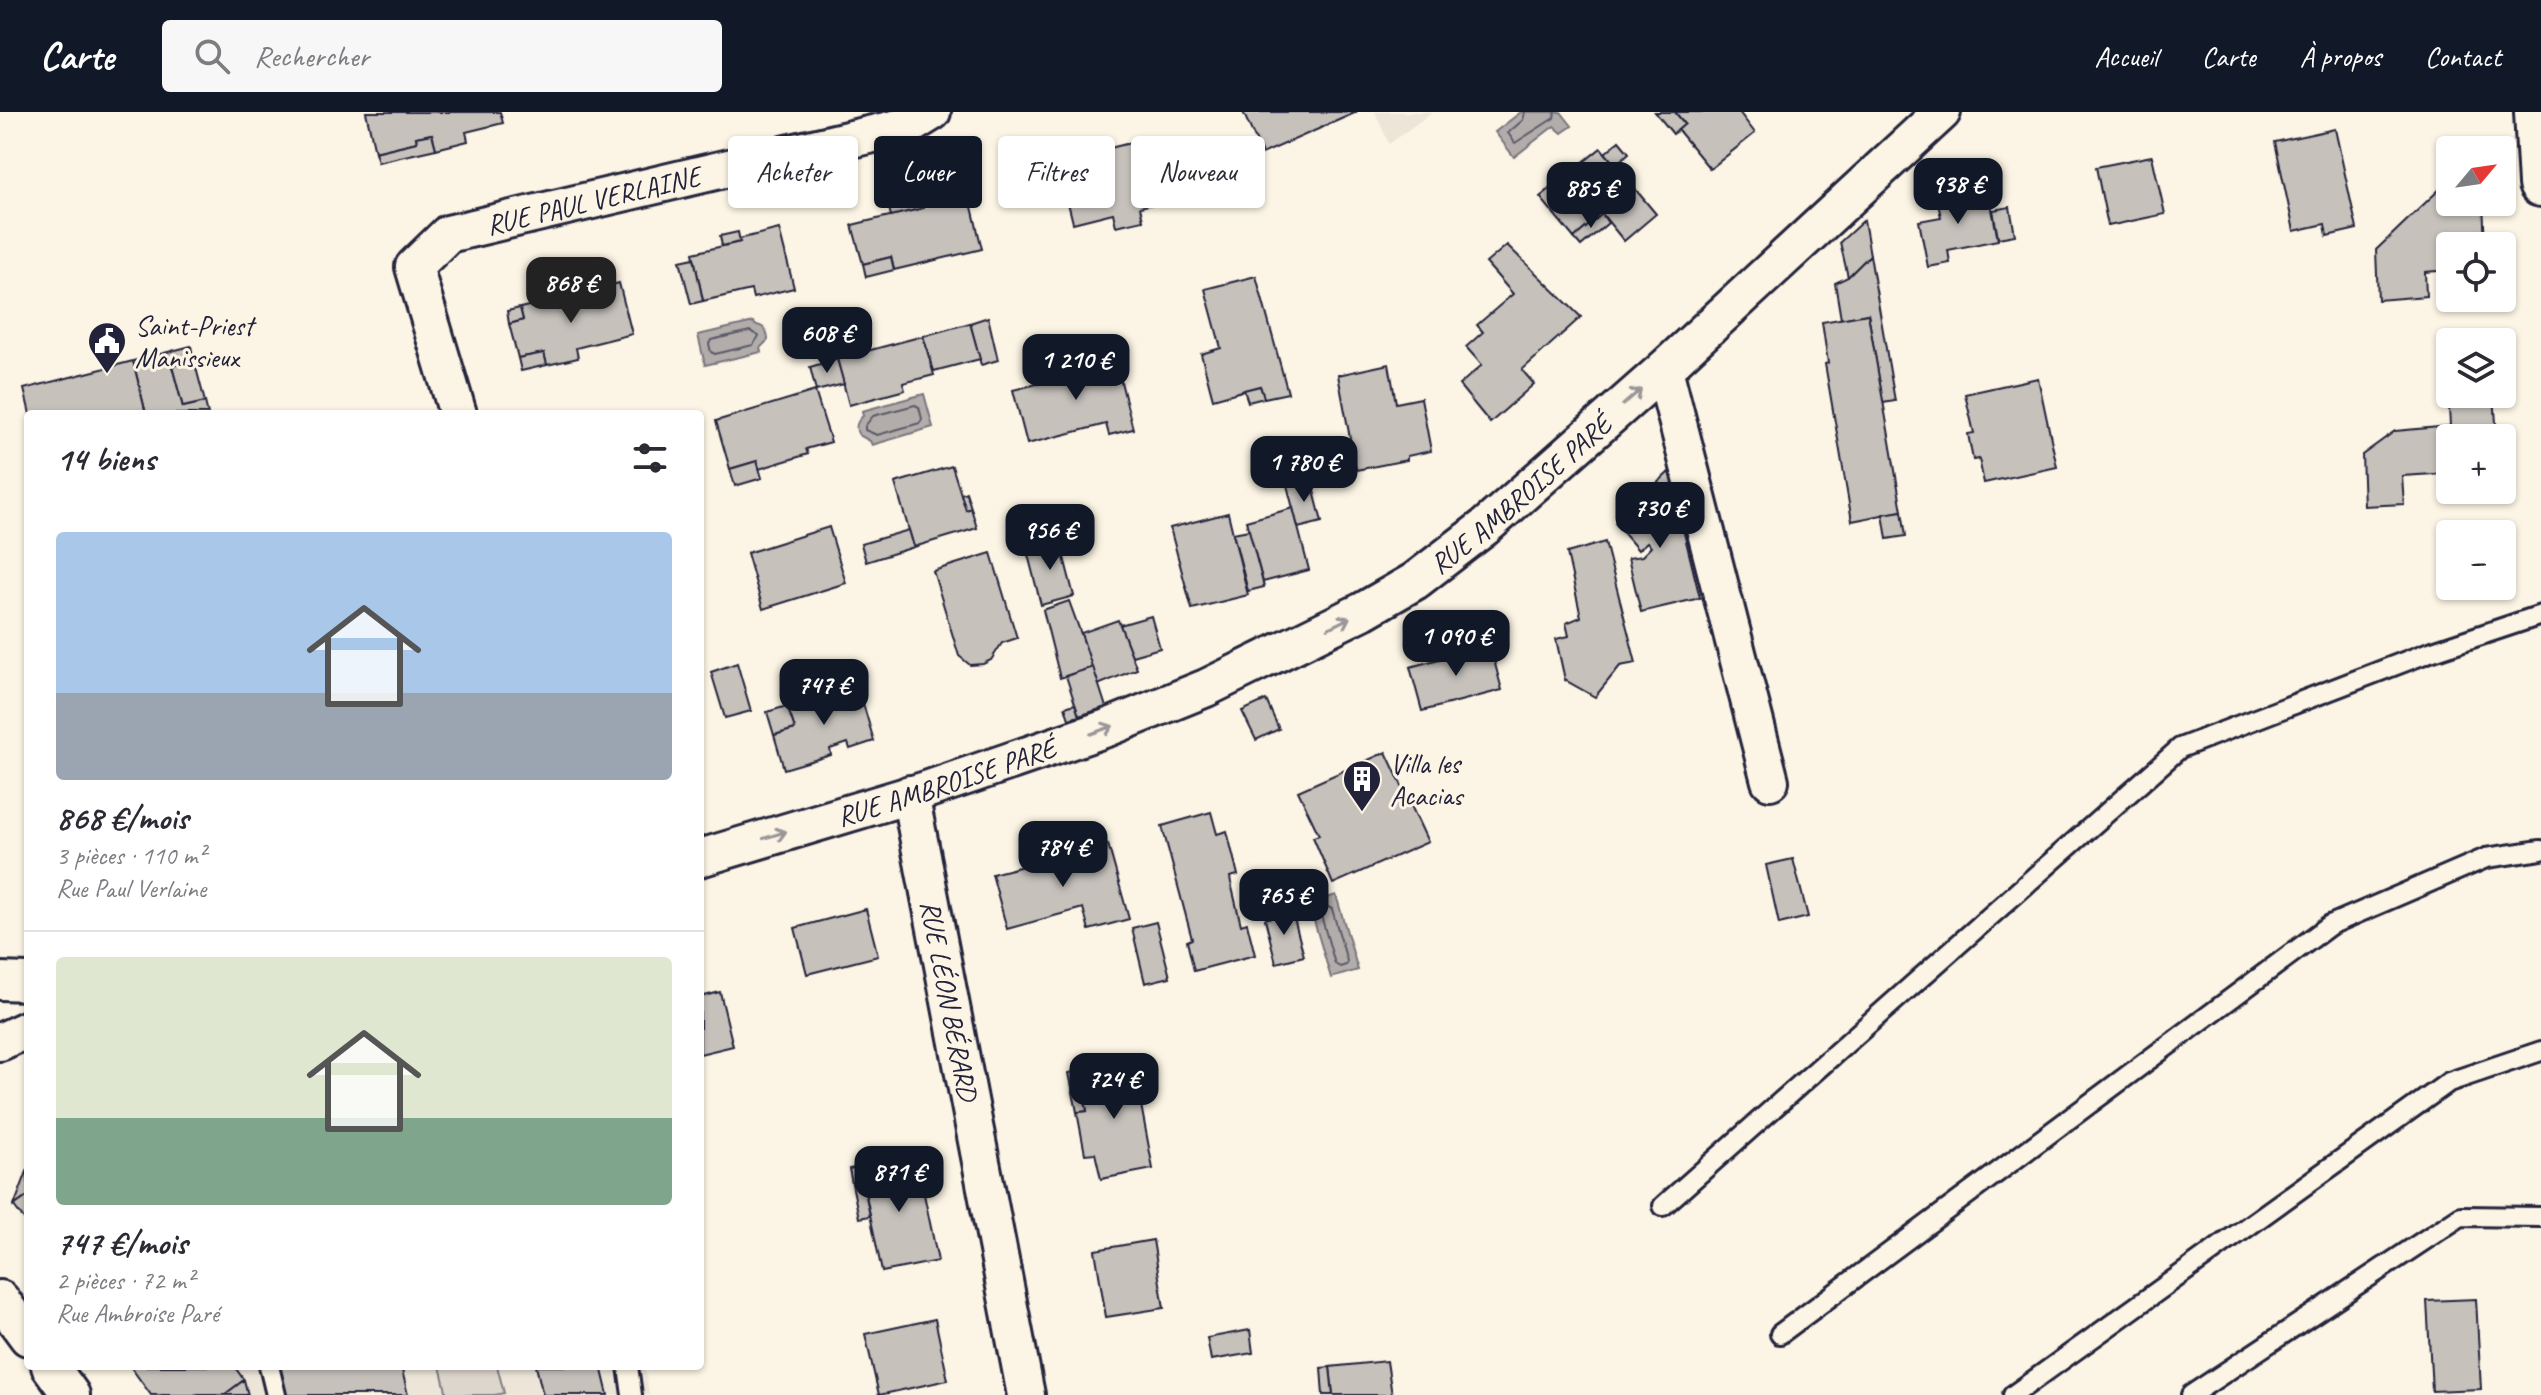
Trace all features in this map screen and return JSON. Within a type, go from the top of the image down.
[{"type":"main road","points":[[2537,112],[2541,184]]},
{"type":"street","name":"RUE PAUL VERLAINE","points":[[457,410],[414,267],[448,234],[911,125],[932,112]]},
{"type":"street","name":"RUE AMBROISE PARÉ","points":[[704,857],[1095,733],[1206,688],[1376,604],[1415,581],[1485,527],[1664,369],[1942,112]]},
{"type":"street","points":[[1664,369],[1770,781]]},
{"type":"street","name":"RUE LÉON BÉRARD","points":[[910,794],[1026,1395]]},
{"type":"street","points":[[0,981],[24,982]]},
{"type":"street","points":[[0,1042],[24,1031]]},
{"type":"street","points":[[0,1299],[24,1332]]},
{"type":"street","points":[[53,1370],[71,1395]]},
{"type":"lane","points":[[1663,1206],[2180,748],[2427,653],[2541,615]]},
{"type":"lane","points":[[1780,1334],[2330,925],[2486,858],[2541,850]]},
{"type":"lane","points":[[2013,1395],[2449,1082],[2541,1051]]},
{"type":"lane","points":[[2191,1395],[2461,1216],[2541,1217]]},
{"type":"lane","points":[[270,1370],[276,1395]]},
{"type":"lane","points":[[629,1370],[632,1395]]},
{"type":"shaded area","points":[[1375,112],[1432,112],[1389,144]]},
{"type":"shaded area","points":[[233,1370],[646,1370],[649,1395],[224,1395]]},
{"type":"shaded area","points":[[441,1370],[498,1370],[504,1393],[495,1395],[447,1395]]},
{"type":"water","points":[[1521,112],[1561,112],[1572,126],[1562,133],[1554,126],[1514,157],[1495,132]]},
{"type":"water","points":[[754,322],[767,334],[768,340],[760,348],[761,352],[705,365],[698,335]]},
{"type":"water","points":[[924,394],[933,427],[872,445],[857,432],[862,411]]},
{"type":"water","points":[[1336,895],[1358,970],[1331,978],[1309,904]]},
{"type":"building","points":[[366,112],[500,112],[503,123],[466,132],[468,141],[436,149],[432,134],[416,137],[417,142],[375,152]]},
{"type":"building","points":[[1243,112],[1357,112],[1265,153],[1265,136],[1254,136]]},
{"type":"building","points":[[1655,112],[1675,112],[1685,124],[1673,134]]},
{"type":"building","points":[[1675,112],[1739,112],[1755,133],[1710,169],[1678,130],[1685,124]]},
{"type":"building","points":[[2335,129],[2357,229],[2327,236],[2325,224],[2294,231],[2275,142]]},
{"type":"building","points":[[432,134],[436,149],[378,162],[375,152],[417,142],[416,137]]},
{"type":"building","points":[[1619,141],[1629,153],[1615,165],[1605,153]]},
{"type":"building","points":[[1131,143],[1131,208],[1140,208],[1143,220],[1116,226],[1113,213],[1073,223],[1069,208],[1115,208],[1115,147]]},
{"type":"building","points":[[1601,148],[1656,214],[1624,241],[1602,214],[1574,238],[1540,197]]},
{"type":"building","points":[[2152,156],[2165,214],[2108,226],[2096,167]]},
{"type":"building","points":[[1988,188],[1998,240],[1948,250],[1950,263],[1928,267],[1919,221],[1941,217],[1937,199]]},
{"type":"building","points":[[2436,193],[2436,216],[2484,216],[2484,232],[2436,232],[2436,271],[2425,272],[2426,296],[2378,300],[2376,250]]},
{"type":"building","points":[[2010,207],[2015,235],[1998,238],[1993,210]]},
{"type":"building","points":[[889,208],[923,208],[891,216]]},
{"type":"building","points":[[923,208],[972,208],[982,249],[894,270],[891,257],[863,264],[852,225]]},
{"type":"building","points":[[1602,214],[1608,223],[1581,246],[1574,238]]},
{"type":"building","points":[[1864,220],[1870,255],[1848,277],[1840,242]]},
{"type":"building","points":[[779,229],[794,288],[753,298],[751,290],[703,301],[693,253]]},
{"type":"building","points":[[738,232],[740,242],[722,246],[720,236]]},
{"type":"building","points":[[1507,245],[1581,317],[1522,370],[1534,384],[1490,423],[1459,385],[1482,365],[1466,347],[1483,332],[1477,325],[1513,294],[1486,263]]},
{"type":"building","points":[[1870,255],[1895,401],[1883,403],[1868,314],[1841,319],[1835,283],[1848,277]]},
{"type":"building","points":[[891,257],[894,270],[866,277],[863,264]]},
{"type":"building","points":[[694,258],[703,301],[691,304],[680,261]]},
{"type":"building","points":[[1256,276],[1288,393],[1264,398],[1260,386],[1213,399],[1201,354],[1221,348],[1205,289]]},
{"type":"building","points":[[619,283],[632,334],[576,348],[578,358],[547,365],[544,353],[518,358],[509,324],[523,320],[520,308],[550,301],[552,308],[568,304],[566,297]]},
{"type":"building","points":[[566,297],[568,304],[552,308],[550,301]]},
{"type":"building","points":[[520,308],[523,320],[509,324],[507,311]]},
{"type":"building","points":[[1868,314],[1902,511],[1852,521],[1825,364],[1828,363],[1822,322]]},
{"type":"building","points":[[988,317],[998,360],[981,365],[970,323]]},
{"type":"building","points":[[970,323],[980,359],[934,371],[923,336]]},
{"type":"building","points":[[923,336],[934,375],[903,383],[905,390],[849,405],[837,359]]},
{"type":"building","points":[[191,346],[194,360],[172,366],[183,407],[205,402],[207,410],[145,410],[133,361]]},
{"type":"building","points":[[1112,346],[1133,429],[1109,435],[1106,424],[1027,444],[1013,390],[1093,370],[1089,352]]},
{"type":"building","points":[[1089,352],[1093,370],[1062,378],[1057,360]]},
{"type":"building","points":[[544,353],[547,365],[521,371],[518,358]]},
{"type":"building","points":[[837,359],[844,384],[816,391],[810,367]]},
{"type":"building","points":[[194,360],[205,402],[183,407],[172,366]]},
{"type":"building","name":"Saint-Priest Manissieux","points":[[133,361],[145,410],[29,410],[24,389]]},
{"type":"building","points":[[1389,364],[1396,403],[1421,398],[1431,451],[1407,456],[1407,460],[1356,470],[1338,375]]},
{"type":"building","points":[[2038,378],[2057,467],[1984,483],[1979,459],[1973,460],[1968,434],[1974,433],[1965,394]]},
{"type":"building","points":[[1260,386],[1264,398],[1248,402],[1244,390]]},
{"type":"building","points":[[815,391],[831,442],[806,449],[808,454],[759,469],[757,461],[730,469],[716,421]]},
{"type":"building","points":[[2449,408],[2495,408],[2496,424],[2450,424]]},
{"type":"building","points":[[2436,427],[2436,474],[2402,476],[2404,504],[2364,506],[2362,455],[2395,431]]},
{"type":"building","points":[[757,461],[762,478],[735,486],[730,469]]},
{"type":"building","points":[[952,466],[966,510],[971,508],[977,528],[914,547],[895,483]]},
{"type":"building","points":[[1669,472],[1700,598],[1641,612],[1628,558],[1642,556],[1651,547],[1647,542],[1638,550],[1615,523]]},
{"type":"building","points":[[1311,479],[1322,522],[1298,528],[1287,485]]},
{"type":"building","points":[[966,492],[971,508],[966,510],[961,494]]},
{"type":"building","points":[[1293,508],[1309,570],[1263,582],[1246,521]]},
{"type":"building","points":[[1052,511],[1059,538],[1026,547],[1019,520]]},
{"type":"building","points":[[1902,511],[1906,536],[1887,539],[1883,514]]},
{"type":"building","points":[[1228,513],[1248,595],[1192,609],[1170,528]]},
{"type":"building","points":[[829,527],[846,583],[763,609],[747,553]]},
{"type":"building","points":[[909,530],[914,547],[866,562],[861,544]]},
{"type":"building","points":[[1249,530],[1264,587],[1248,591],[1233,533]]},
{"type":"building","points":[[1059,538],[1074,596],[1041,605],[1026,547]]},
{"type":"building","points":[[1605,542],[1636,663],[1620,666],[1595,697],[1565,680],[1556,639],[1569,636],[1566,623],[1581,617],[1567,553]]},
{"type":"building","points":[[991,553],[1017,638],[1002,643],[991,660],[970,665],[959,656],[933,571]]},
{"type":"building","points":[[1069,601],[1093,667],[1060,678],[1043,610]]},
{"type":"building","points":[[1151,616],[1160,648],[1132,656],[1120,625]]},
{"type":"building","points":[[1118,620],[1137,669],[1098,685],[1081,633]]},
{"type":"building","points":[[1490,645],[1502,690],[1422,711],[1410,667]]},
{"type":"building","points":[[737,663],[751,711],[725,718],[711,672]]},
{"type":"building","points":[[1093,667],[1106,707],[1079,716],[1066,676]]},
{"type":"building","points":[[858,686],[874,741],[850,749],[848,743],[830,749],[831,755],[784,769],[774,735],[795,729],[787,706]]},
{"type":"building","points":[[1266,700],[1279,729],[1256,740],[1242,711]]},
{"type":"building","points":[[1075,704],[1079,716],[1069,719],[1065,707]]},
{"type":"building","points":[[787,706],[795,729],[774,735],[767,712]]},
{"type":"building","name":"Villa les Acacias","points":[[1386,752],[1428,842],[1333,884],[1313,837],[1319,835],[1298,791]]},
{"type":"building","points":[[1211,812],[1217,834],[1227,831],[1238,875],[1230,877],[1231,883],[1241,925],[1247,923],[1255,955],[1194,971],[1187,941],[1192,939],[1162,826]]},
{"type":"building","points":[[1108,844],[1129,919],[1089,930],[1083,908],[1007,929],[992,874]]},
{"type":"building","points":[[1793,859],[1808,917],[1779,924],[1766,865]]},
{"type":"building","points":[[866,909],[878,956],[807,974],[795,928]]},
{"type":"building","points":[[1292,911],[1304,956],[1276,963],[1265,919]]},
{"type":"building","points":[[1156,922],[1170,977],[1145,983],[1132,928]]},
{"type":"building","points":[[720,992],[733,1046],[704,1053],[704,996]]},
{"type":"building","points":[[1133,1062],[1153,1169],[1101,1179],[1095,1153],[1085,1154],[1077,1112],[1087,1111],[1079,1071]]},
{"type":"building","points":[[1079,1071],[1087,1111],[1077,1112],[1069,1073]]},
{"type":"building","points":[[916,1156],[938,1261],[882,1272],[860,1167]]},
{"type":"building","points":[[860,1167],[870,1216],[859,1218],[849,1169]]},
{"type":"building","points":[[24,1180],[24,1199],[14,1206]]},
{"type":"building","points":[[929,1181],[932,1193],[924,1195],[922,1182]]},
{"type":"building","points":[[24,1199],[24,1220],[14,1206]]},
{"type":"building","points":[[1153,1240],[1164,1308],[1106,1317],[1095,1250]]},
{"type":"building","points":[[2476,1299],[2481,1389],[2432,1391],[2427,1301]]},
{"type":"building","points":[[935,1319],[948,1380],[879,1395],[865,1334]]},
{"type":"building","points":[[1250,1330],[1253,1353],[1211,1360],[1207,1338]]},
{"type":"building","points":[[1387,1361],[1392,1395],[1333,1395],[1330,1367]]},
{"type":"building","points":[[1330,1367],[1333,1395],[1323,1395],[1321,1368]]},
{"type":"building","points":[[133,1370],[237,1370],[244,1380],[224,1395],[151,1395]]},
{"type":"building","points":[[280,1370],[402,1370],[408,1395],[286,1395]]},
{"type":"building","points":[[537,1370],[602,1370],[608,1395],[543,1395]]},
{"type":"building","points":[[244,1380],[248,1395],[224,1395]]},
{"type":"place","name":"Saint-Priest Manissieux","points":[[107,375]]},
{"type":"place","name":"Villa les Acacias","points":[[1362,813]]}]
